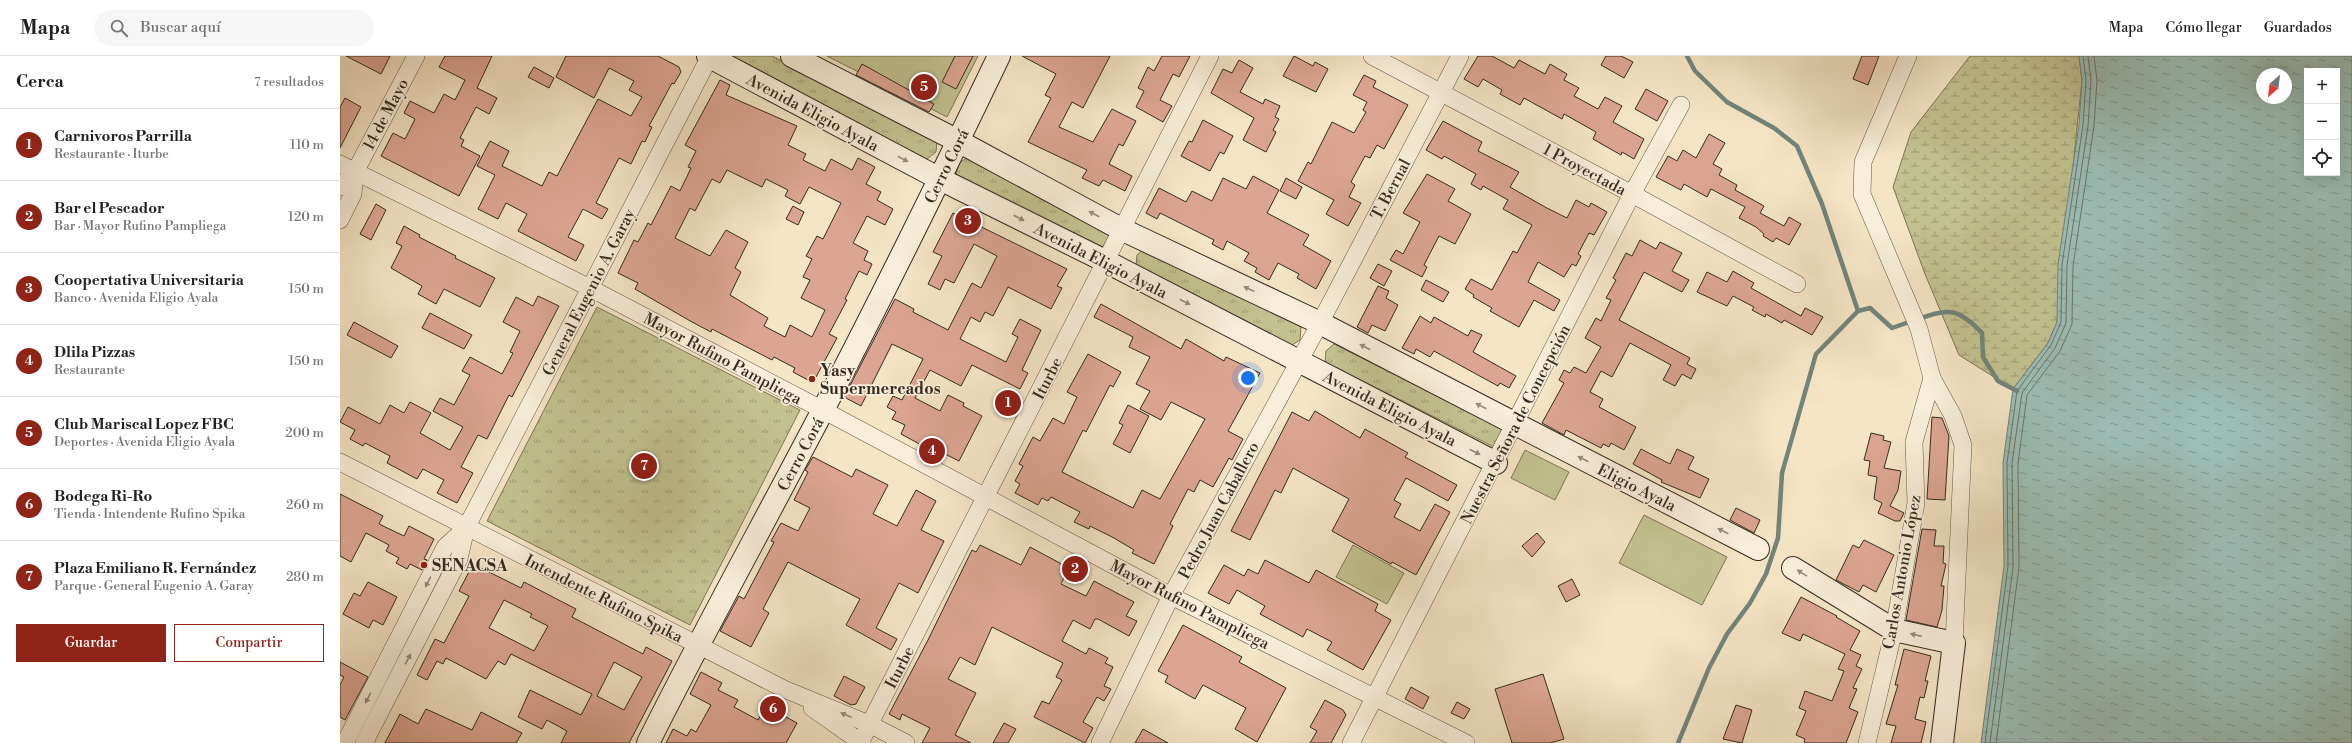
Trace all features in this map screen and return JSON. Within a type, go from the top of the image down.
[{"type":"street","name":"14 de Mayo","points":[[340,186],[355,172],[416,56]]},
{"type":"street","name":"Avenida Eligio Ayala","points":[[709,56],[940,179],[1107,262],[1496,463]]},
{"type":"street","name":"General Eugenio A. Garay","points":[[364,743],[459,559],[466,528],[709,56]]},
{"type":"street","points":[[792,56],[958,141],[1121,229],[1320,323],[1515,424]]},
{"type":"street","name":"Cerro Corá","points":[[648,743],[697,645],[823,410],[940,179],[999,56]]},
{"type":"street","name":"Iturbe","points":[[861,743],[869,724],[1107,262],[1121,229],[1210,56]]},
{"type":"street","name":"1 Proyectada","points":[[1372,56],[1632,194],[1797,284]]},
{"type":"street","name":"T. Bernal","points":[[1320,323],[1460,56]]},
{"type":"street","points":[[1908,56],[1863,162],[1862,194],[1919,329],[1932,378],[1953,416],[1963,445],[1954,643],[1942,743]]},
{"type":"street","name":"Nuestra Señora de Concepción","points":[[1350,743],[1496,463],[1632,194],[1680,105]]},
{"type":"street","name":"Mayor Rufino Pampliega","points":[[340,164],[590,288],[823,410],[1171,596],[1466,743]]},
{"type":"street","name":"14 de Mayo","points":[[340,220],[353,194],[355,172]]},
{"type":"street","name":"Pedro Juan Caballero","points":[[1100,743],[1171,596],[1320,323]]},
{"type":"street","name":"Carlos Antonio López","points":[[1867,743],[1894,630],[1916,503],[1914,442],[1932,378]]},
{"type":"street","name":"Eligio Ayala","points":[[1515,424],[1758,549]]},
{"type":"street","name":"Intendente Rufino Spika","points":[[340,462],[466,528],[784,689],[869,724],[906,743]]},
{"type":"street","name":"General Eugenio A. Garay","points":[[345,743],[445,547],[466,528]]},
{"type":"street","points":[[1793,568],[1894,630],[1954,643]]},
{"type":"street","name":"Intendente Rufino Spika","points":[[784,689],[861,743]]},
{"type":"green space","points":[[730,56],[772,56],[937,141],[936,152],[927,159]]},
{"type":"green space","points":[[827,56],[978,56],[947,117]]},
{"type":"green space","points":[[1970,56],[2079,56],[2082,80],[2057,322],[2048,343],[2013,389],[1959,355],[1925,274],[1893,187],[1911,132]]},
{"type":"green space","points":[[967,158],[1111,233],[1102,248],[956,175],[959,163]]},
{"type":"green space","points":[[1145,248],[1301,327],[1300,340],[1292,345],[1136,266],[1137,255]]},
{"type":"green space","points":[[597,307],[800,410],[690,625],[487,521]]},
{"type":"green space","points":[[1334,344],[1502,429],[1494,447],[1325,362],[1326,351]]},
{"type":"green space","points":[[1525,450],[1569,472],[1555,500],[1511,478]]},
{"type":"green space","points":[[1644,515],[1727,557],[1702,605],[1619,563]]},
{"type":"green space","points":[[1353,545],[1404,573],[1387,604],[1336,577]]},
{"type":"water","points":[[2079,56],[2352,56],[2352,743],[1981,743],[2004,566],[2003,463],[2013,389],[2048,343],[2057,322],[2058,264],[2079,125],[2082,80]]},
{"type":"building","points":[[346,56],[390,56],[381,74]]},
{"type":"building","points":[[445,56],[492,56],[477,88],[497,98],[489,114],[476,107],[460,138],[464,140],[461,146],[480,156],[459,196],[381,156],[393,133],[405,139],[415,119],[404,113],[410,101],[434,113],[444,94],[455,100],[465,80],[439,67]]},
{"type":"building","points":[[566,56],[658,56],[679,67],[681,72],[674,84],[672,83],[649,126],[652,127],[645,142],[642,141],[631,164],[619,158],[596,203],[608,209],[602,219],[583,209],[568,237],[584,245],[576,261],[518,231],[527,214],[506,203],[498,219],[478,209],[495,175],[477,166],[490,141],[509,151],[502,166],[542,186],[549,172],[557,176],[598,99],[631,116],[642,97],[629,90],[634,81],[609,68],[594,98],[556,77]]},
{"type":"building","points":[[955,56],[973,56],[956,89],[942,82]]},
{"type":"building","points":[[1022,56],[1110,56],[1083,108],[1072,102],[1059,127],[1093,142],[1112,109],[1136,121],[1123,146],[1119,144],[1109,164],[1132,176],[1125,191],[1103,180],[1099,186],[1082,178],[1087,170],[1028,142],[1051,98],[1045,95],[1056,74]]},
{"type":"building","points":[[1162,56],[1190,56],[1179,77],[1173,74],[1160,100],[1172,106],[1163,122],[1136,107],[1144,91],[1138,88],[1148,67],[1154,71]]},
{"type":"building","points":[[1294,56],[1313,66],[1315,62],[1328,69],[1316,92],[1283,76]]},
{"type":"building","points":[[1478,56],[1492,56],[1514,68],[1519,60],[1545,74],[1550,64],[1567,74],[1564,80],[1579,88],[1574,96],[1598,109],[1605,97],[1622,106],[1613,122],[1644,139],[1634,159],[1622,152],[1621,155],[1593,139],[1596,132],[1564,114],[1562,119],[1524,98],[1520,105],[1500,94],[1502,90],[1483,79],[1478,87],[1464,79]]},
{"type":"building","points":[[1606,56],[1621,56],[1633,62],[1624,78],[1601,65]]},
{"type":"building","points":[[1862,56],[1879,56],[1868,85],[1853,79]]},
{"type":"building","points":[[1239,60],[1253,68],[1240,92],[1263,104],[1265,99],[1280,106],[1275,117],[1279,119],[1273,130],[1276,132],[1266,152],[1243,140],[1254,118],[1211,93],[1223,69],[1232,73]]},
{"type":"building","points":[[862,64],[934,104],[929,112],[856,75]]},
{"type":"building","points":[[534,67],[554,78],[549,88],[528,77]]},
{"type":"building","points":[[1364,75],[1376,81],[1373,87],[1408,105],[1384,149],[1377,145],[1370,158],[1365,156],[1351,182],[1355,185],[1349,197],[1361,203],[1348,226],[1326,214],[1334,200],[1298,181],[1308,162],[1311,164],[1332,122],[1354,133],[1366,112],[1363,110],[1367,102],[1353,95]]},
{"type":"building","points":[[720,80],[730,85],[726,95],[797,126],[788,145],[806,154],[803,160],[825,171],[831,159],[852,170],[858,158],[875,167],[866,184],[881,192],[877,200],[893,209],[885,225],[867,216],[853,243],[868,251],[864,260],[872,264],[867,275],[859,271],[845,299],[847,300],[829,334],[837,338],[816,377],[808,380],[793,372],[795,368],[774,357],[772,360],[712,329],[711,332],[635,289],[638,283],[618,273],[634,240],[638,242],[648,223],[651,225],[671,186],[680,191],[691,168],[688,167],[696,151],[685,145]],"holes":[[[727,170],[762,187],[766,179],[788,190],[785,196],[800,204],[809,187],[841,203],[823,239],[817,236],[806,256],[812,259],[803,277],[810,280],[801,298],[825,310],[812,337],[790,325],[785,337],[764,326],[768,318],[730,295],[741,272],[735,268],[748,242],[726,230],[710,256],[675,238],[690,208],[695,211],[712,179],[720,183]]]},
{"type":"building","points":[[1646,89],[1668,101],[1657,121],[1635,109]]},
{"type":"building","points":[[345,98],[361,107],[340,148],[340,107]]},
{"type":"building","points":[[1203,120],[1233,136],[1224,154],[1220,152],[1210,171],[1181,156],[1189,141],[1192,142]]},
{"type":"building","points":[[1443,121],[1482,142],[1478,151],[1519,172],[1510,187],[1545,207],[1567,218],[1576,200],[1589,207],[1591,203],[1607,212],[1594,235],[1589,233],[1578,254],[1581,256],[1576,266],[1572,264],[1564,277],[1538,262],[1528,282],[1560,300],[1554,311],[1534,300],[1519,327],[1490,311],[1492,308],[1473,297],[1474,295],[1465,289],[1471,279],[1492,290],[1513,251],[1517,253],[1532,225],[1503,209],[1508,200],[1483,186],[1481,190],[1471,184],[1476,174],[1444,156],[1442,159],[1426,150]]},
{"type":"building","points":[[1709,134],[1725,143],[1713,164],[1722,169],[1719,175],[1737,185],[1735,190],[1764,206],[1760,213],[1784,226],[1789,217],[1801,224],[1789,245],[1776,238],[1773,242],[1763,236],[1764,234],[1756,227],[1739,218],[1745,207],[1711,189],[1707,197],[1684,184],[1681,190],[1656,177],[1668,156],[1677,161],[1683,150],[1696,158]]},
{"type":"building","points":[[1427,174],[1455,189],[1448,201],[1471,214],[1455,244],[1439,236],[1424,265],[1427,267],[1422,277],[1390,260],[1396,250],[1403,254],[1420,222],[1403,213]]},
{"type":"building","points":[[1253,176],[1279,190],[1267,213],[1309,235],[1303,245],[1331,261],[1316,289],[1297,278],[1299,274],[1278,263],[1269,280],[1255,272],[1257,268],[1244,261],[1249,253],[1227,241],[1223,250],[1212,244],[1214,240],[1160,213],[1157,219],[1146,213],[1159,188],[1186,202],[1192,191],[1212,201],[1223,178],[1246,189]]},
{"type":"building","points":[[1286,178],[1302,187],[1296,199],[1280,191]]},
{"type":"building","points":[[376,204],[386,210],[371,240],[360,234]]},
{"type":"building","points":[[793,206],[804,212],[798,225],[786,219]]},
{"type":"building","points":[[953,213],[1067,269],[1057,286],[1062,288],[1051,309],[1008,287],[993,316],[985,312],[980,322],[971,317],[960,339],[1006,362],[1018,337],[1012,334],[1020,319],[1041,330],[1022,370],[1028,373],[1020,389],[972,365],[961,386],[930,370],[915,398],[940,411],[948,395],[964,403],[963,406],[982,416],[959,461],[939,451],[938,454],[901,434],[905,425],[892,419],[896,412],[887,407],[893,396],[902,400],[923,359],[892,344],[861,406],[844,397],[895,299],[914,309],[913,312],[948,330],[972,283],[981,288],[997,256],[974,244],[954,283],[945,279],[940,290],[928,284],[942,256],[933,252]]},
{"type":"building","points":[[404,226],[420,235],[419,237],[456,256],[455,258],[495,278],[480,307],[444,289],[436,304],[418,294],[422,286],[391,268],[402,246],[396,243]]},
{"type":"building","points":[[1640,240],[1656,249],[1660,242],[1682,253],[1672,271],[1689,280],[1682,292],[1644,272],[1619,320],[1690,358],[1687,364],[1696,369],[1691,379],[1682,374],[1675,386],[1663,380],[1671,365],[1630,343],[1612,377],[1601,371],[1590,392],[1603,399],[1599,407],[1636,427],[1624,450],[1611,443],[1609,447],[1603,444],[1601,448],[1566,430],[1564,435],[1542,423],[1564,383],[1559,380],[1564,370],[1570,373],[1574,367],[1586,373],[1601,347],[1585,338],[1596,318],[1601,321],[1611,300],[1606,298],[1616,280],[1613,278],[1626,253],[1632,256]]},
{"type":"building","points":[[1378,264],[1392,271],[1384,286],[1370,278]]},
{"type":"building","points":[[1733,271],[1754,283],[1751,288],[1801,316],[1805,308],[1823,317],[1812,335],[1784,320],[1782,323],[1766,314],[1765,317],[1752,310],[1754,307],[1733,296],[1727,306],[1697,292],[1707,272],[1727,282]]},
{"type":"building","points":[[1426,280],[1449,292],[1443,302],[1421,290]]},
{"type":"building","points":[[1378,286],[1389,291],[1386,298],[1398,305],[1385,331],[1372,325],[1368,333],[1357,327]]},
{"type":"building","points":[[538,296],[559,306],[512,397],[509,395],[487,439],[478,435],[461,467],[473,473],[457,503],[437,493],[444,480],[423,469],[417,479],[387,463],[390,456],[365,443],[363,446],[350,439],[355,430],[340,422],[348,407],[380,424],[390,405],[404,413],[410,402],[431,413],[420,433],[450,450],[463,427],[433,411],[440,398],[454,405],[470,375],[462,371],[470,357],[502,374],[513,353],[510,352],[520,331],[503,322],[516,297],[533,306]]},
{"type":"building","points":[[1101,304],[1181,349],[1186,339],[1224,361],[1226,357],[1260,373],[1228,431],[1243,439],[1232,460],[1229,458],[1213,487],[1200,480],[1194,492],[1188,489],[1170,524],[1173,526],[1154,564],[1132,553],[1134,550],[1114,538],[1090,526],[1089,529],[1074,522],[1080,512],[1051,497],[1048,501],[1042,498],[1038,505],[1015,493],[1020,484],[1015,481],[1023,466],[1019,464],[1033,437],[1040,441],[1053,418],[1064,424],[1077,397],[1067,392],[1088,354],[1121,372],[1113,387],[1110,385],[1086,432],[1083,430],[1062,472],[1133,508],[1142,490],[1160,499],[1205,419],[1171,402],[1161,420],[1140,409],[1150,391],[1136,384],[1150,357],[1129,347],[1133,337],[1094,317]]},
{"type":"building","points":[[430,313],[472,335],[464,349],[422,328]]},
{"type":"building","points":[[1420,316],[1431,323],[1434,317],[1468,336],[1471,330],[1482,335],[1473,352],[1516,376],[1509,388],[1500,383],[1498,386],[1434,351],[1430,357],[1416,349],[1414,354],[1402,348]]},
{"type":"building","points":[[354,322],[398,346],[391,358],[347,335]]},
{"type":"building","points":[[1128,405],[1149,416],[1130,453],[1113,444],[1123,425],[1119,423]]},
{"type":"building","points":[[1315,411],[1360,438],[1365,429],[1408,453],[1405,457],[1457,485],[1448,501],[1406,478],[1394,500],[1401,504],[1394,517],[1420,531],[1435,504],[1450,512],[1416,575],[1392,562],[1391,564],[1332,531],[1349,499],[1293,468],[1281,493],[1275,490],[1250,540],[1231,531],[1292,412],[1309,421]]},
{"type":"building","points":[[1932,417],[1942,418],[1949,436],[1945,500],[1927,499]]},
{"type":"building","points":[[1871,433],[1884,436],[1883,440],[1891,442],[1884,468],[1901,471],[1898,490],[1890,506],[1904,513],[1900,521],[1895,521],[1878,513],[1882,503],[1874,499],[1877,477],[1868,475],[1870,461],[1864,460]]},
{"type":"building","points":[[1641,449],[1670,464],[1677,449],[1694,457],[1688,469],[1709,479],[1700,498],[1661,482],[1662,480],[1633,464]]},
{"type":"building","points":[[813,457],[852,477],[856,469],[888,485],[873,514],[897,526],[916,490],[936,501],[921,530],[944,541],[918,593],[899,583],[876,628],[897,639],[891,650],[846,625],[860,599],[788,562],[763,609],[769,613],[751,647],[720,631],[739,596],[744,599],[774,542],[771,541],[781,523],[798,531],[810,508],[794,500],[808,472],[805,470]]},
{"type":"building","points":[[340,494],[383,516],[379,524],[404,536],[409,526],[434,539],[424,559],[427,560],[422,570],[410,564],[407,569],[396,563],[399,558],[386,551],[389,545],[366,533],[351,562],[340,556]]},
{"type":"building","points":[[1736,508],[1760,520],[1754,533],[1730,520]]},
{"type":"building","points":[[1922,529],[1936,530],[1934,546],[1944,546],[1943,563],[1946,564],[1941,586],[1944,586],[1942,610],[1937,627],[1906,620]]},
{"type":"building","points":[[1537,533],[1545,542],[1532,557],[1522,546]]},
{"type":"building","points":[[1864,540],[1894,555],[1876,592],[1863,585],[1859,592],[1836,580],[1853,545],[1859,548]]},
{"type":"building","points":[[980,545],[1021,565],[1030,547],[1069,568],[1061,584],[1086,596],[1094,581],[1134,602],[1126,616],[1137,621],[1129,636],[1098,619],[1095,619],[1090,629],[1073,620],[1062,641],[1086,654],[1089,648],[1108,658],[1105,663],[1113,667],[1104,686],[1111,689],[1104,701],[1097,697],[1083,722],[1093,728],[1085,743],[1034,717],[1042,701],[1049,704],[1062,680],[1056,677],[1063,663],[992,627],[975,665],[960,657],[948,679],[976,693],[955,735],[971,743],[922,743],[930,728],[902,714],[900,720],[889,714],[928,640],[972,550],[976,552]]},
{"type":"building","points":[[1265,560],[1309,583],[1316,570],[1378,604],[1375,611],[1391,620],[1363,670],[1327,650],[1332,642],[1307,629],[1303,637],[1260,614],[1265,606],[1237,590],[1229,604],[1208,593],[1224,565],[1244,576],[1248,569],[1258,574]]},
{"type":"building","points":[[473,564],[521,588],[524,582],[576,609],[572,617],[643,654],[646,647],[672,661],[629,743],[561,743],[567,731],[547,720],[542,729],[518,717],[530,690],[581,715],[592,694],[511,654],[505,665],[498,661],[486,679],[446,658],[443,664],[437,661],[427,680],[417,675],[435,639],[444,643],[469,596],[459,591]],"holes":[[[504,600],[532,614],[530,617],[548,626],[534,651],[489,628]],[[614,662],[642,677],[624,710],[597,696]]]},
{"type":"building","points":[[1572,579],[1580,595],[1566,602],[1558,586]]},
{"type":"building","points":[[368,582],[397,597],[383,625],[373,620],[369,628],[343,614],[354,593],[360,596]]},
{"type":"building","points":[[1801,597],[1837,616],[1836,617],[1860,631],[1850,650],[1861,655],[1856,666],[1862,669],[1853,688],[1857,689],[1849,708],[1858,712],[1846,743],[1804,743],[1805,739],[1796,735],[1806,711],[1799,708],[1805,691],[1832,701],[1844,671],[1838,669],[1845,654],[1803,634],[1800,641],[1782,633]]},
{"type":"building","points":[[1183,625],[1242,657],[1239,662],[1286,688],[1257,742],[1235,729],[1246,708],[1203,685],[1195,699],[1165,682],[1168,676],[1158,671]]},
{"type":"building","points":[[1904,649],[1931,656],[1925,681],[1928,681],[1924,698],[1920,697],[1915,719],[1926,722],[1921,743],[1891,743],[1896,726],[1886,724],[1898,685],[1895,685]]},
{"type":"building","points":[[340,662],[368,677],[345,720],[340,717],[340,685],[344,677],[340,675]]},
{"type":"building","points":[[701,672],[722,683],[718,690],[738,700],[734,707],[758,720],[766,706],[797,723],[786,743],[666,743],[673,729],[687,736],[691,729],[696,732],[711,705],[690,694]]},
{"type":"building","points":[[1543,674],[1564,739],[1550,743],[1512,743],[1495,689]]},
{"type":"building","points":[[844,676],[865,687],[856,704],[851,705],[834,696]]},
{"type":"building","points":[[1411,687],[1429,697],[1423,709],[1405,699]]},
{"type":"building","points":[[1325,700],[1343,710],[1346,715],[1331,743],[1310,743],[1317,731],[1310,727]]},
{"type":"building","points":[[1457,702],[1470,709],[1464,719],[1451,713]]},
{"type":"building","points":[[1736,705],[1752,710],[1742,743],[1723,739]]},
{"type":"building","points":[[426,709],[472,730],[481,712],[522,733],[516,743],[385,743],[400,714],[418,724]]},
{"type":"building","points":[[1004,723],[1016,729],[1008,743],[993,743]]},
{"type":"building","points":[[1143,729],[1168,743],[1135,743]]},
{"type":"waterway","points":[[1687,56],[1695,71],[1727,102],[1774,128],[1797,146],[1822,204],[1858,311]]},
{"type":"waterway","points":[[1678,743],[1709,668],[1727,634],[1750,603],[1766,574],[1778,538],[1782,473],[1816,354],[1858,311],[1870,308],[1892,328],[1912,321]]},
{"type":"waterway","points":[[1919,319],[1929,315],[1946,312],[1953,312],[1967,319],[1982,333],[1983,357],[1998,381],[2017,391]]},
{"type":"place","name":"Club Mariscal Lopez FBC","points":[[924,87]]},
{"type":"place","name":"Coopertativa Universitaria","points":[[968,221]]},
{"type":"place","name":"Yasy Supermercados","points":[[812,379]]},
{"type":"place","name":"Carnivoros Parrilla","points":[[1008,403]]},
{"type":"place","name":"Dlila Pizzas","points":[[932,451]]},
{"type":"place","name":"Plaza Emiliano R. Fernández","points":[[644,466]]},
{"type":"place","name":"SENACSA","points":[[424,565]]},
{"type":"place","name":"Bar el Pescador","points":[[1075,569]]},
{"type":"place","name":"Bodega Ri-Ro","points":[[773,709]]}]
